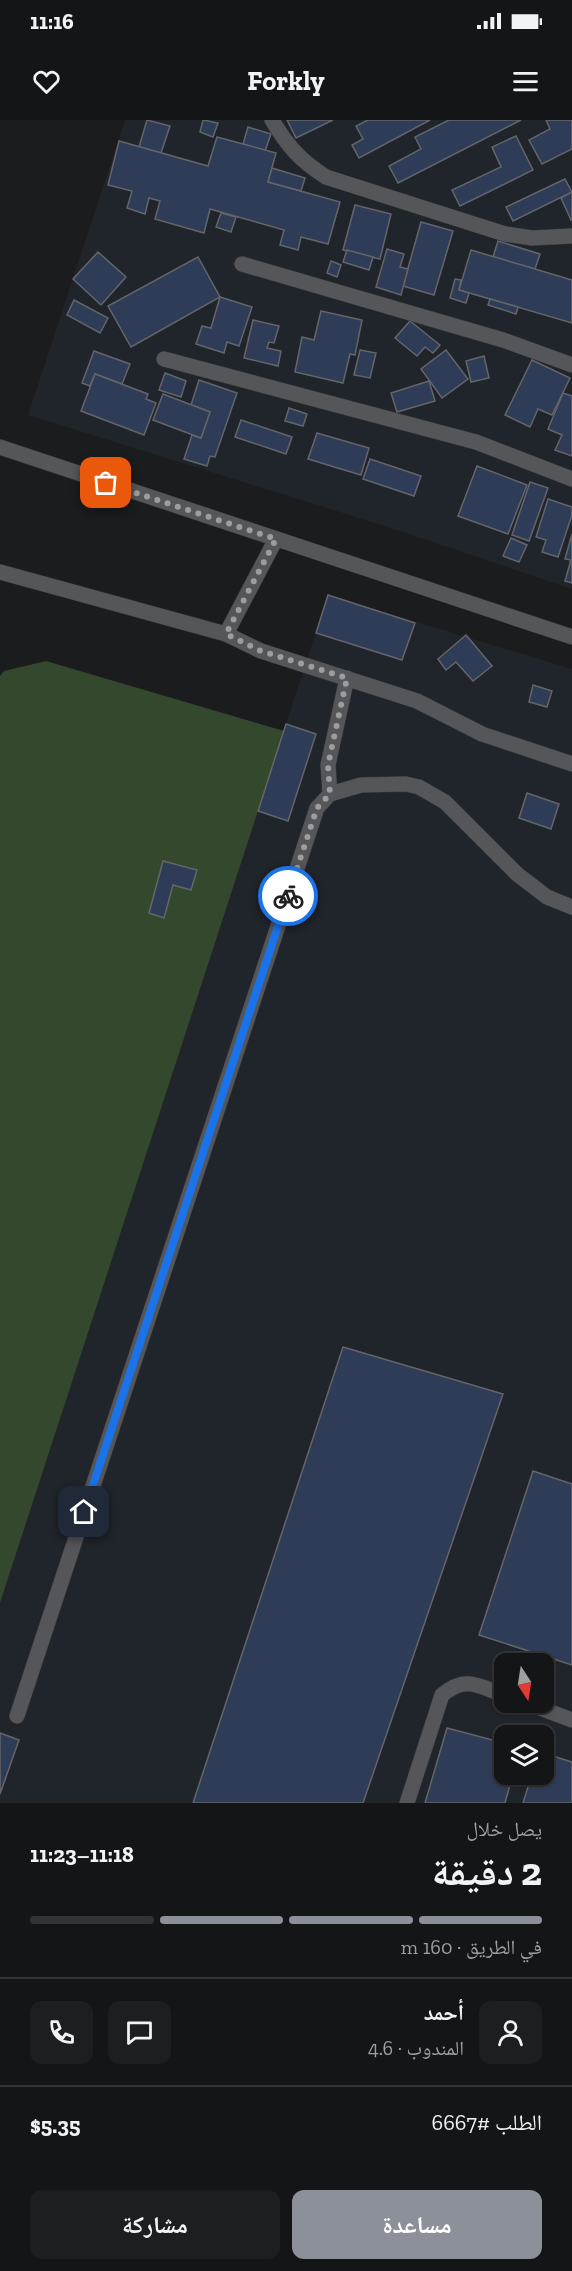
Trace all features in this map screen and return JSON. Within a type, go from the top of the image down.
[{"type":"street","points":[[272,120],[289,147],[304,162],[326,177],[505,234],[532,238],[572,236]]},
{"type":"street","points":[[242,264],[503,340],[572,365]]},
{"type":"street","points":[[164,359],[476,442],[572,479]]},
{"type":"street","points":[[0,447],[572,637]]},
{"type":"street","points":[[226,634],[276,539]]},
{"type":"street","points":[[0,572],[226,634],[261,651],[417,701],[482,734],[572,764]]},
{"type":"street","points":[[330,794],[328,765],[347,678]]},
{"type":"street","points":[[17,1716],[317,808],[330,794],[361,784],[406,784],[419,787],[445,802],[517,874],[547,897],[572,907]]},
{"type":"street","points":[[407,1803],[442,1695],[452,1687],[467,1682],[494,1691]]},
{"type":"street","points":[[553,1713],[572,1720]]},
{"type":"shaded area","points":[[125,120],[572,120],[572,589],[391,528],[28,415]]},
{"type":"shaded area","points":[[328,595],[572,669],[572,1803],[0,1803],[0,1603]]},
{"type":"green space","points":[[46,661],[284,731],[0,1603],[0,676],[4,671]]},
{"type":"building","points":[[147,120],[170,126],[161,153],[139,147]]},
{"type":"building","points":[[203,120],[218,123],[213,137],[200,132]]},
{"type":"building","points":[[287,120],[333,120],[296,138]]},
{"type":"building","points":[[368,120],[430,120],[359,158],[352,145],[363,139],[356,126]]},
{"type":"building","points":[[449,120],[521,120],[398,183],[389,166],[421,149],[415,137]]},
{"type":"building","points":[[546,120],[572,120],[572,149],[542,164],[529,140],[550,129]]},
{"type":"building","points":[[248,127],[271,134],[265,151],[243,144]]},
{"type":"building","points":[[516,136],[533,170],[460,206],[452,190],[501,167],[492,147]]},
{"type":"building","points":[[217,137],[276,153],[268,182],[340,202],[328,244],[301,237],[298,250],[280,245],[284,230],[210,209],[204,233],[155,219],[160,201],[149,198],[145,214],[127,208],[132,191],[108,185],[119,141],[208,166]]},
{"type":"building","points":[[272,168],[305,178],[301,191],[268,182]]},
{"type":"building","points":[[565,179],[572,192],[513,221],[506,207]]},
{"type":"building","points":[[572,192],[572,220],[571,220],[561,198]]},
{"type":"building","points":[[355,205],[391,214],[380,259],[343,250]]},
{"type":"building","points":[[221,213],[236,217],[231,232],[216,227]]},
{"type":"building","points":[[421,222],[453,231],[434,295],[403,286]]},
{"type":"building","points":[[498,241],[540,254],[535,269],[493,257]]},
{"type":"building","points":[[387,249],[404,254],[400,267],[408,269],[401,295],[376,287]]},
{"type":"building","points":[[347,250],[373,257],[369,270],[343,262]]},
{"type":"building","points":[[471,250],[572,280],[572,323],[459,290]]},
{"type":"building","points":[[98,252],[126,277],[101,305],[73,279]]},
{"type":"building","points":[[198,257],[220,297],[131,347],[108,306]]},
{"type":"building","points":[[331,261],[341,265],[337,277],[327,273]]},
{"type":"building","points":[[455,279],[461,280],[459,290],[469,293],[466,303],[450,298]]},
{"type":"building","points":[[220,297],[252,307],[239,346],[227,342],[224,353],[196,344],[202,326],[211,328]]},
{"type":"building","points":[[490,299],[518,307],[516,314],[488,305]]},
{"type":"building","points":[[74,300],[108,318],[100,333],[67,315]]},
{"type":"building","points":[[321,311],[362,320],[355,355],[350,354],[343,383],[295,372],[302,337],[314,340]]},
{"type":"building","points":[[253,320],[279,326],[274,343],[269,342],[267,348],[281,351],[278,366],[244,358]]},
{"type":"building","points":[[410,321],[440,345],[433,353],[425,347],[417,356],[395,338]]},
{"type":"building","points":[[360,350],[376,353],[370,378],[354,375]]},
{"type":"building","points":[[446,350],[468,379],[442,398],[421,369]]},
{"type":"building","points":[[94,351],[130,364],[122,384],[95,374],[90,386],[82,383]]},
{"type":"building","points":[[484,356],[489,378],[471,382],[466,361]]},
{"type":"building","points":[[532,360],[570,378],[552,415],[538,409],[530,427],[505,415]]},
{"type":"building","points":[[165,373],[186,381],[181,397],[159,390]]},
{"type":"building","points":[[95,374],[148,394],[146,399],[156,403],[144,435],[81,411]]},
{"type":"building","points":[[199,380],[237,393],[215,457],[210,456],[207,466],[184,459],[192,435],[201,438],[210,412],[191,405]]},
{"type":"building","points":[[429,381],[435,401],[397,412],[391,393]]},
{"type":"building","points":[[563,393],[572,396],[572,456],[555,450],[562,435],[548,429]]},
{"type":"building","points":[[163,394],[210,412],[201,438],[153,420]]},
{"type":"building","points":[[289,408],[307,414],[303,426],[285,421]]},
{"type":"building","points":[[241,420],[292,437],[286,454],[235,437]]},
{"type":"building","points":[[317,433],[369,448],[361,475],[308,459]]},
{"type":"building","points":[[370,459],[421,476],[414,496],[363,479]]},
{"type":"building","points":[[477,466],[527,485],[508,534],[458,516]]},
{"type":"building","points":[[530,482],[548,488],[529,541],[512,535]]},
{"type":"building","points":[[548,499],[572,507],[572,515],[558,557],[542,552],[546,540],[536,537]]},
{"type":"building","points":[[572,534],[572,583],[565,581],[571,560],[565,559]]},
{"type":"building","points":[[511,538],[527,545],[519,562],[503,556]]},
{"type":"building","points":[[328,595],[415,623],[402,660],[316,633]]},
{"type":"building","points":[[466,635],[492,666],[473,681],[456,662],[446,670],[438,659]]},
{"type":"building","points":[[533,685],[552,691],[547,707],[529,702]]},
{"type":"building","points":[[286,724],[316,734],[288,821],[258,811]]},
{"type":"building","points":[[527,793],[559,804],[551,829],[519,818]]},
{"type":"building","points":[[163,861],[197,870],[191,890],[173,885],[164,918],[149,913]]},
{"type":"building","points":[[343,1347],[503,1394],[363,1803],[193,1803]]},
{"type":"building","points":[[533,1471],[572,1484],[572,1665],[554,1659],[554,1653],[535,1653],[479,1635]]},
{"type":"building","points":[[447,1728],[494,1740],[494,1785],[510,1785],[505,1803],[425,1803]]},
{"type":"building","points":[[0,1733],[19,1740],[0,1794]]},
{"type":"building","points":[[554,1756],[572,1762],[572,1803],[523,1803],[529,1785],[554,1785]]},
{"type":"way so far","points":[[106,483],[276,539],[226,634],[261,651],[347,678],[328,765],[330,794],[317,808],[288,896]]},
{"type":"route","points":[[84,1512],[288,896]]}]
